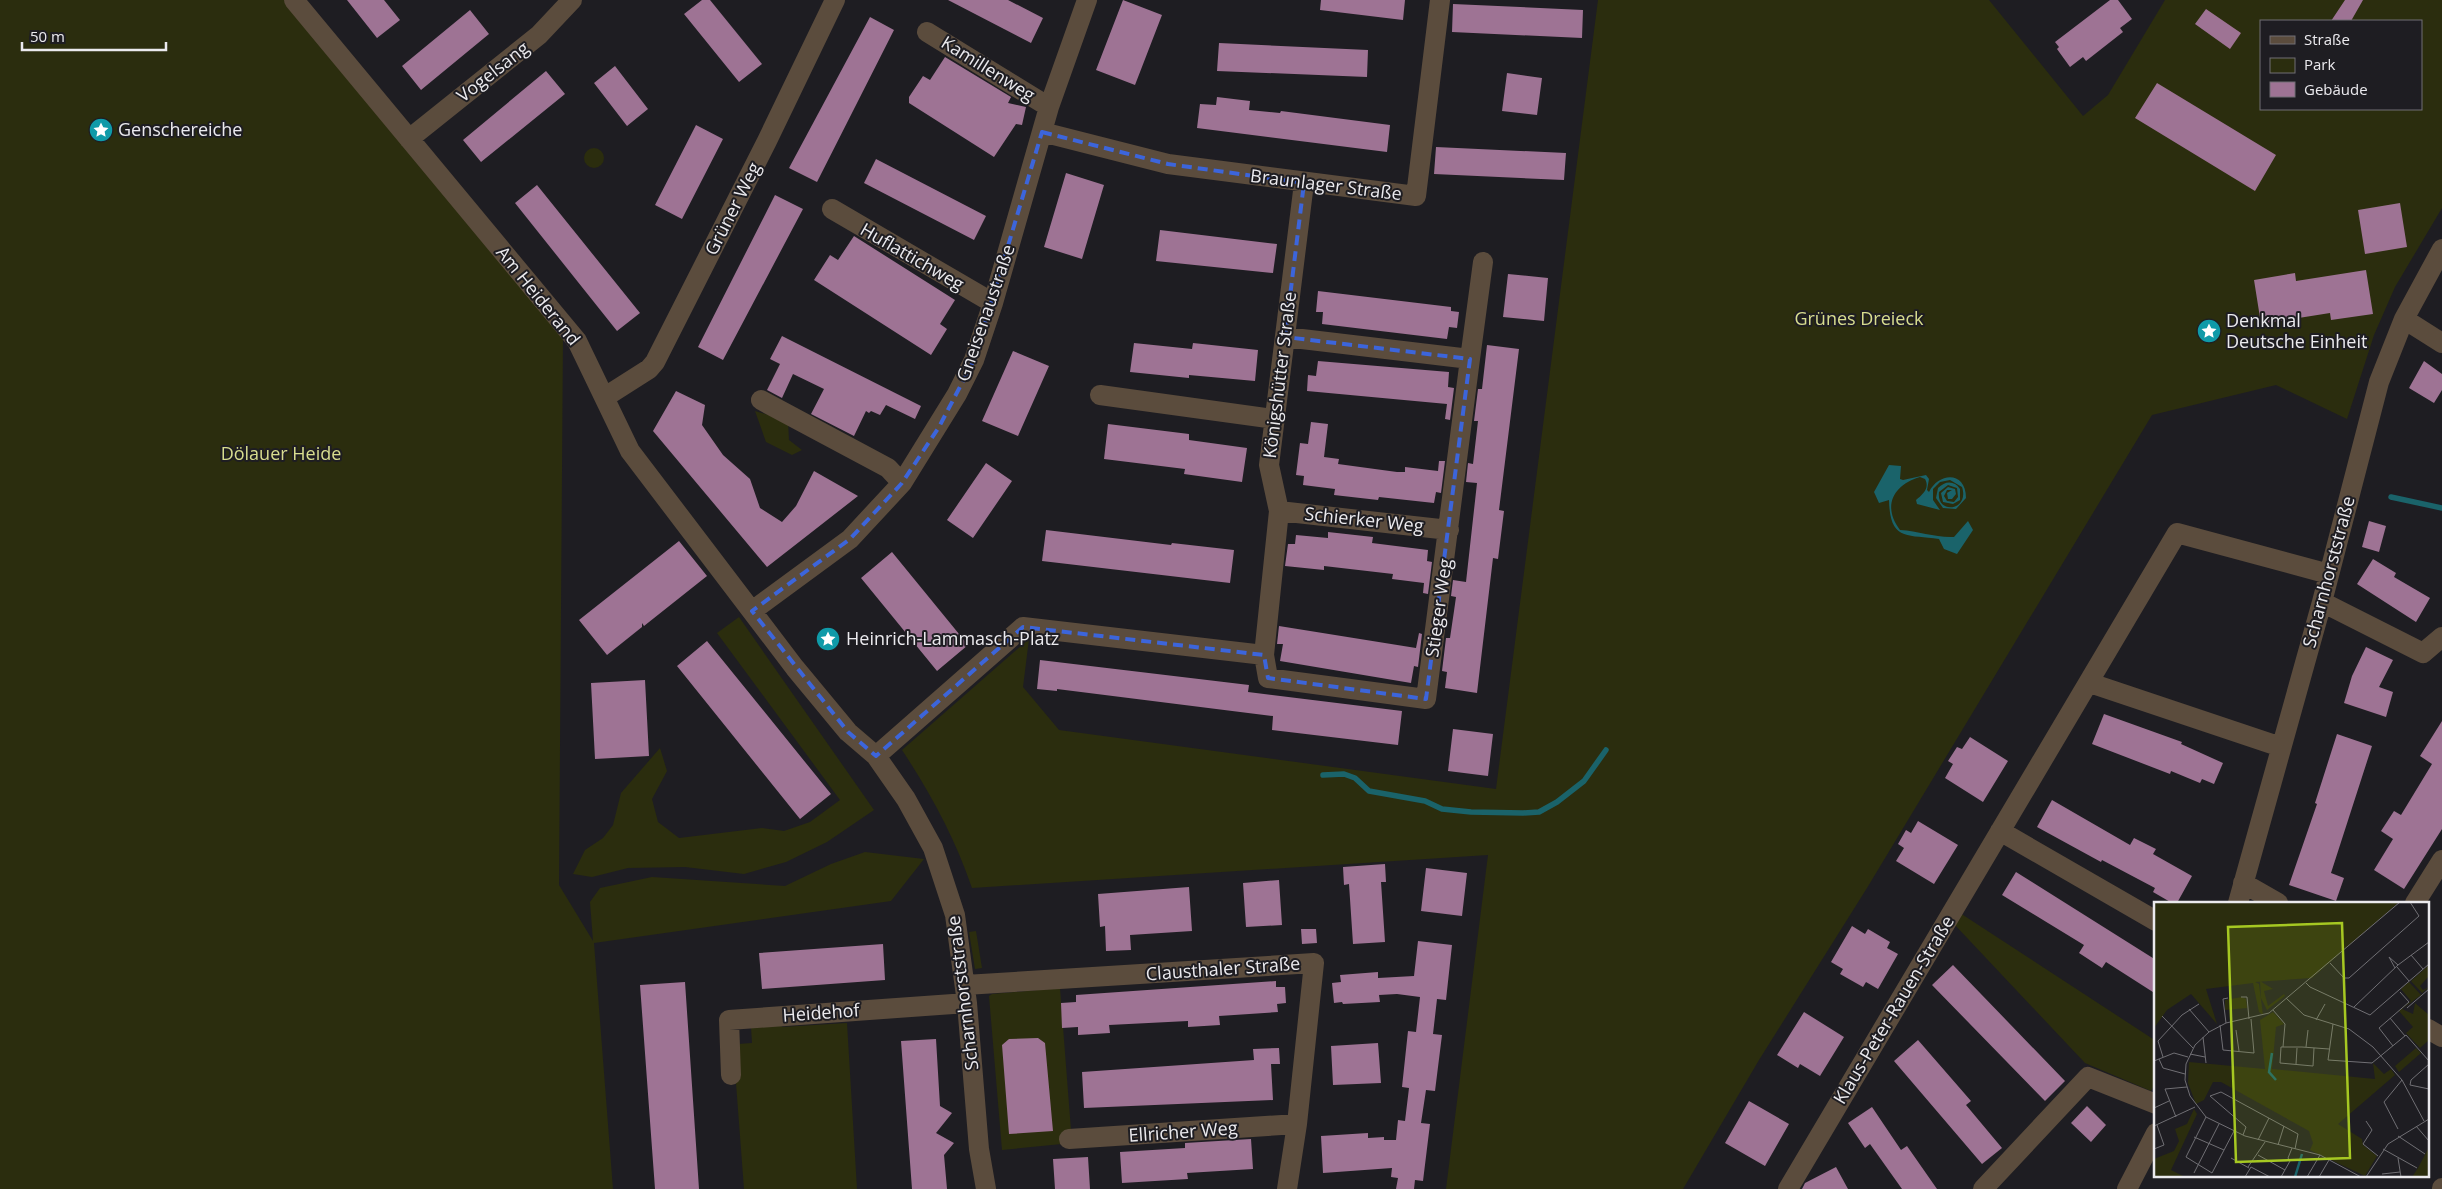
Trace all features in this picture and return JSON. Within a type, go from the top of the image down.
[{"type":"street","name":"Am Heiderand","points":[[294,0],[577,341],[606,397],[613,418],[630,451],[752,611]]},
{"type":"street","name":"Vogelsang","points":[[409,139],[539,35],[572,0]]},
{"type":"street","name":"Grüner Weg","points":[[606,397],[650,369],[655,362],[767,141],[835,0]]},
{"type":"street","name":"Gneisenaustraße","points":[[752,611],[850,539],[902,483],[958,394],[974,360],[993,303],[1049,107],[1087,0]]},
{"type":"street","name":"Braunlager Straße","points":[[1042,132],[1168,164],[1416,196],[1440,0]]},
{"type":"street","name":"Kamillenweg","points":[[927,32],[1049,107]]},
{"type":"street","name":"Königshütter Straße","points":[[1268,678],[1264,656],[1279,511],[1269,465],[1304,183]]},
{"type":"street","name":"Huflattichweg","points":[[832,209],[993,303]]},
{"type":"street","name":"Scharnhorststraße","points":[[2238,902],[2322,602],[2369,414],[2404,320],[2442,249]]},
{"type":"street","name":"Stieger Weg","points":[[1268,678],[1426,699],[1483,262]]},
{"type":"street","points":[[2404,320],[2442,342]]},
{"type":"street","points":[[1285,337],[1470,359]]},
{"type":"street","points":[[1100,395],[1274,419]]},
{"type":"street","points":[[761,400],[888,468],[902,483]]},
{"type":"street","name":"Schierker Weg","points":[[1279,511],[1449,530]]},
{"type":"street","name":"Klaus-Peter-Rauen-Straße","points":[[1788,1189],[2090,683],[2177,533],[2329,574]]},
{"type":"street","points":[[2322,602],[2423,653],[2442,637]]},
{"type":"street","points":[[752,611],[848,732],[876,756],[1023,627],[1264,656]]},
{"type":"street","points":[[2090,683],[2281,747]]},
{"type":"street","name":"Scharnhorststraße","points":[[876,756],[906,798],[933,848],[955,915],[966,994],[979,1149],[986,1189]]},
{"type":"street","points":[[2000,831],[2154,920]]},
{"type":"street","points":[[2416,902],[2442,860]]},
{"type":"street","points":[[2243,884],[2276,902]]},
{"type":"street","name":"Clausthaler Straße","points":[[966,994],[1314,963],[1297,1124],[1287,1189]]},
{"type":"street","name":"Heidehof","points":[[731,1075],[729,1020],[966,994]]},
{"type":"street","points":[[2430,1030],[2442,1037]]},
{"type":"street","points":[[1983,1189],[2088,1077],[2154,1103]]},
{"type":"street","name":"Ellricher Weg","points":[[1069,1140],[1297,1124]]},
{"type":"street","points":[[2127,1189],[2154,1137]]},
{"type":"highlighted area","points":[[1042,132],[1168,164],[1304,183],[1285,337],[1470,359],[1426,699],[1268,678],[1264,655],[1023,627],[876,756],[848,732],[752,611],[850,539],[902,483],[939,427],[974,360]]},
{"type":"green space","name":"Dölauer Heide","points":[[0,0],[291,0],[563,334],[559,885],[593,941],[590,902],[600,888],[652,877],[785,886],[831,864],[865,852],[924,859],[891,901],[594,943],[613,1189],[0,1189]]},
{"type":"green space","name":"Grünes Dreieck","points":[[1598,0],[1989,0],[2083,116],[2108,95],[2165,0],[2442,0],[2442,208],[2395,287],[2374,335],[2347,419],[2276,385],[2152,415],[1867,888],[1759,1060],[1683,1189],[1446,1189],[1488,855],[972,888],[942,817],[902,750],[1029,639],[1023,687],[1059,730],[1496,789]]},
{"type":"green space","points":[[590,148],[598,148],[604,154],[604,162],[598,168],[590,168],[584,162],[584,154]]},
{"type":"green space","points":[[755,411],[788,421],[789,440],[802,450],[792,455],[766,442]]},
{"type":"green space","points":[[739,617],[874,810],[827,842],[786,862],[744,874],[685,867],[628,868],[592,877],[573,874],[585,850],[603,838],[613,825],[621,793],[660,748],[667,771],[652,799],[658,822],[679,838],[762,828],[784,831],[810,822],[840,800],[717,633]]},
{"type":"green space","points":[[1960,913],[2154,1040],[2154,1086],[2151,1091],[2085,1063],[1954,924]]},
{"type":"green space","points":[[976,931],[982,968],[975,969],[969,932]]},
{"type":"green space","points":[[1060,988],[1072,1143],[1002,1150],[989,996],[992,994]]},
{"type":"green space","points":[[781,1020],[782,1027],[847,1023],[857,1189],[744,1189],[735,1070],[738,1044],[752,1043],[751,1027]]},
{"type":"water","points":[[1889,465],[1901,466],[1900,479],[1903,480],[1926,475],[1929,479],[1927,490],[1929,492],[1933,485],[1945,478],[1951,477],[1962,483],[1966,498],[1956,509],[1943,508],[1936,498],[1938,488],[1949,482],[1955,484],[1960,489],[1960,500],[1953,504],[1943,502],[1941,493],[1948,487],[1955,489],[1956,494],[1952,499],[1948,499],[1947,493],[1952,490],[1947,490],[1944,496],[1947,501],[1954,502],[1958,497],[1957,488],[1948,485],[1939,492],[1939,499],[1942,504],[1952,507],[1961,501],[1963,495],[1962,487],[1950,480],[1940,482],[1933,489],[1933,500],[1940,510],[1917,504],[1916,500],[1923,493],[1927,485],[1925,479],[1920,477],[1903,485],[1897,491],[1891,505],[1892,513],[1900,530],[1954,537],[1968,521],[1973,530],[1957,554],[1944,549],[1939,539],[1909,536],[1897,529],[1890,514],[1889,500],[1879,503],[1874,492]]},
{"type":"building","points":[[347,0],[384,0],[400,20],[377,38]]},
{"type":"building","points":[[702,0],[710,0],[762,64],[739,82],[684,14]]},
{"type":"building","points":[[948,0],[1008,0],[1043,18],[1031,43]]},
{"type":"building","points":[[1123,0],[1162,15],[1135,85],[1096,70]]},
{"type":"building","points":[[1321,0],[1405,0],[1403,20],[1320,10]]},
{"type":"building","points":[[2110,0],[2118,0],[2132,19],[2120,28],[2123,32],[2086,61],[2083,57],[2070,67],[2057,49],[2059,47],[2055,42]]},
{"type":"building","points":[[2345,0],[2363,0],[2352,20],[2332,20]]},
{"type":"building","points":[[1453,4],[1583,10],[1582,38],[1452,32]]},
{"type":"building","points":[[2206,9],[2241,33],[2230,49],[2195,24]]},
{"type":"building","points":[[470,10],[489,34],[421,90],[402,66]]},
{"type":"building","points":[[870,17],[894,30],[817,182],[789,168]]},
{"type":"building","points":[[1219,43],[1368,50],[1367,77],[1217,71]]},
{"type":"building","points":[[945,57],[1011,97],[1008,103],[1026,107],[1022,125],[1016,124],[994,157],[909,103],[909,97],[923,76],[930,80]]},
{"type":"building","points":[[615,66],[648,109],[627,126],[594,83]]},
{"type":"building","points":[[546,71],[565,94],[481,162],[463,140]]},
{"type":"building","points":[[1507,73],[1542,78],[1537,115],[1502,111]]},
{"type":"building","points":[[2157,83],[2276,155],[2255,191],[2135,118]]},
{"type":"building","points":[[1217,97],[1250,101],[1249,110],[1280,113],[1281,111],[1390,125],[1387,152],[1197,128],[1200,104],[1216,105]]},
{"type":"building","points":[[696,125],[723,139],[682,219],[655,205]]},
{"type":"building","points":[[1436,147],[1566,153],[1564,180],[1434,174]]},
{"type":"building","points":[[876,159],[986,216],[974,240],[864,183]]},
{"type":"building","points":[[1066,173],[1104,185],[1082,259],[1044,247]]},
{"type":"building","points":[[537,185],[640,313],[617,331],[515,203]]},
{"type":"building","points":[[775,195],[803,209],[723,360],[698,347]]},
{"type":"building","points":[[2400,203],[2407,247],[2365,254],[2358,210]]},
{"type":"building","points":[[1160,230],[1277,244],[1273,273],[1156,261]]},
{"type":"building","points":[[854,236],[955,300],[940,324],[947,329],[931,355],[814,280],[830,255],[838,260]]},
{"type":"building","points":[[2366,270],[2373,314],[2331,320],[2330,313],[2261,324],[2254,280],[2295,273],[2296,281]]},
{"type":"building","points":[[1508,274],[1548,278],[1544,321],[1503,317]]},
{"type":"building","points":[[1318,291],[1451,307],[1451,311],[1459,312],[1457,328],[1449,327],[1447,339],[1322,324],[1323,312],[1316,312]]},
{"type":"building","points":[[782,336],[921,406],[915,419],[886,405],[880,415],[866,411],[854,436],[811,414],[824,389],[793,374],[782,398],[767,390],[780,364],[770,359]]},
{"type":"building","points":[[1134,343],[1192,349],[1193,343],[1258,350],[1255,381],[1189,375],[1189,378],[1130,372]]},
{"type":"building","points":[[1487,345],[1519,349],[1499,510],[1504,511],[1498,559],[1493,558],[1477,693],[1445,688],[1447,672],[1442,671],[1446,638],[1450,638],[1456,597],[1451,596],[1453,580],[1466,582],[1477,483],[1466,482],[1468,463],[1473,464],[1478,421],[1474,421],[1478,389],[1482,389]]},
{"type":"building","points":[[1013,351],[1049,366],[1018,436],[982,421]]},
{"type":"building","points":[[1318,361],[1449,372],[1448,387],[1454,388],[1450,420],[1445,419],[1447,404],[1307,391],[1308,375],[1316,376]]},
{"type":"building","points":[[2424,361],[2442,374],[2442,390],[2434,403],[2409,388]]},
{"type":"building","points":[[676,391],[705,405],[702,425],[723,455],[750,479],[760,508],[782,522],[796,506],[814,471],[858,496],[767,567],[653,431]]},
{"type":"building","points":[[1311,422],[1328,424],[1324,457],[1339,459],[1338,464],[1405,472],[1405,467],[1438,471],[1439,461],[1445,461],[1441,493],[1436,492],[1434,503],[1379,497],[1378,500],[1334,495],[1335,489],[1303,485],[1304,476],[1296,475],[1300,443],[1308,444]]},
{"type":"building","points":[[1108,424],[1189,434],[1189,440],[1247,448],[1242,482],[1184,474],[1185,469],[1104,459]]},
{"type":"building","points":[[986,463],[1012,481],[973,538],[947,520]]},
{"type":"building","points":[[2369,521],[2386,526],[2379,552],[2362,547]]},
{"type":"building","points":[[1046,530],[1171,545],[1172,543],[1234,550],[1230,583],[1042,561]]},
{"type":"building","points":[[1328,532],[1373,537],[1372,543],[1428,550],[1427,561],[1432,562],[1428,594],[1423,593],[1424,583],[1392,579],[1393,574],[1324,566],[1324,570],[1285,566],[1288,544],[1295,544],[1296,535],[1328,538]]},
{"type":"building","points":[[679,541],[707,576],[644,626],[642,623],[642,627],[607,655],[579,620]]},
{"type":"building","points":[[892,552],[968,645],[937,671],[861,578]]},
{"type":"building","points":[[2373,559],[2396,573],[2394,577],[2430,598],[2416,622],[2357,584]]},
{"type":"building","points":[[1279,626],[1416,648],[1419,633],[1422,634],[1418,667],[1414,666],[1411,683],[1280,661],[1283,644],[1277,644]]},
{"type":"building","points":[[707,641],[831,794],[800,819],[677,666]]},
{"type":"building","points":[[2366,647],[2393,660],[2379,687],[2393,692],[2386,717],[2344,703],[2352,676]]},
{"type":"building","points":[[1040,660],[1249,685],[1248,692],[1402,711],[1398,745],[1272,730],[1273,716],[1057,689],[1057,691],[1037,689]]},
{"type":"building","points":[[645,680],[649,756],[595,759],[591,683]]},
{"type":"building","points":[[2104,714],[2182,742],[2181,744],[2223,763],[2214,784],[2202,779],[2200,783],[2171,771],[2170,774],[2092,744]]},
{"type":"building","points":[[2442,721],[2442,829],[2404,889],[2374,870],[2393,839],[2381,831],[2394,811],[2401,815],[2432,764],[2420,756]]},
{"type":"building","points":[[1453,729],[1493,734],[1488,776],[1448,771]]},
{"type":"building","points":[[2337,734],[2372,746],[2331,873],[2344,878],[2336,901],[2289,885],[2317,804],[2315,803]]},
{"type":"building","points":[[1970,737],[2008,761],[1983,802],[1945,778],[1953,764],[1948,761],[1957,747],[1962,749]]},
{"type":"building","points":[[2052,800],[2130,845],[2134,838],[2156,849],[2153,854],[2192,876],[2178,902],[2170,902],[2153,892],[2155,888],[2102,860],[2101,862],[2037,827]]},
{"type":"building","points":[[1918,821],[1958,845],[1934,884],[1896,861],[1904,848],[1898,844],[1906,830],[1911,833]]},
{"type":"building","points":[[1385,864],[1386,882],[1381,882],[1385,942],[1353,944],[1349,884],[1344,885],[1343,867]]},
{"type":"building","points":[[1426,868],[1467,873],[1462,916],[1421,911]]},
{"type":"building","points":[[2016,872],[2154,959],[2154,993],[2106,962],[2102,968],[2079,953],[2084,945],[2002,895]]},
{"type":"building","points":[[1279,880],[1282,925],[1246,927],[1243,883]]},
{"type":"building","points":[[1189,887],[1192,931],[1130,935],[1131,950],[1106,951],[1105,926],[1100,927],[1098,894]]},
{"type":"building","points":[[1852,926],[1865,934],[1868,929],[1890,942],[1887,948],[1898,954],[1878,989],[1866,982],[1863,987],[1840,974],[1843,969],[1831,962]]},
{"type":"building","points":[[1301,929],[1316,929],[1317,943],[1302,944]]},
{"type":"building","points":[[1418,941],[1452,945],[1446,1000],[1437,999],[1433,1034],[1442,1035],[1435,1091],[1426,1090],[1421,1123],[1430,1124],[1423,1181],[1415,1180],[1414,1189],[1396,1189],[1398,1178],[1391,1177],[1392,1168],[1323,1173],[1321,1136],[1368,1133],[1368,1138],[1384,1137],[1384,1140],[1396,1140],[1398,1120],[1405,1121],[1409,1088],[1402,1087],[1408,1031],[1416,1032],[1420,997],[1397,994],[1379,995],[1380,1002],[1334,1003],[1332,983],[1341,982],[1340,975],[1378,972],[1378,978],[1414,976]]},
{"type":"building","points":[[883,944],[885,980],[762,989],[759,953]]},
{"type":"building","points":[[1953,965],[2065,1081],[2045,1101],[1932,985]]},
{"type":"building","points":[[1276,981],[1276,987],[1285,987],[1286,1003],[1277,1004],[1278,1012],[1219,1016],[1220,1025],[1188,1027],[1188,1021],[1109,1025],[1110,1033],[1078,1035],[1078,1027],[1062,1028],[1061,1003],[1076,1002],[1076,995]]},
{"type":"building","points":[[685,982],[699,1189],[655,1189],[640,985]]},
{"type":"building","points":[[1804,1012],[1844,1037],[1820,1076],[1800,1064],[1798,1068],[1777,1055]]},
{"type":"building","points":[[1038,1038],[1045,1043],[1053,1131],[1009,1134],[1002,1045],[1009,1039]]},
{"type":"building","points":[[936,1039],[940,1106],[952,1113],[936,1133],[954,1143],[944,1155],[947,1189],[912,1189],[901,1041]]},
{"type":"building","points":[[1918,1040],[1971,1101],[1966,1105],[2002,1148],[1982,1164],[1894,1061]]},
{"type":"building","points":[[1378,1043],[1381,1083],[1333,1085],[1331,1046]]},
{"type":"building","points":[[1279,1048],[1280,1064],[1271,1064],[1273,1100],[1084,1108],[1082,1072],[1254,1060],[1253,1049]]},
{"type":"building","points":[[1749,1101],[1789,1124],[1765,1166],[1725,1143]]},
{"type":"building","points":[[2087,1106],[2106,1125],[2091,1142],[2071,1123]]},
{"type":"building","points":[[1872,1107],[1901,1150],[1907,1146],[1937,1189],[1902,1189],[1870,1144],[1865,1148],[1848,1123]]},
{"type":"building","points":[[1251,1139],[1253,1169],[1187,1173],[1188,1179],[1122,1183],[1120,1152],[1185,1148],[1185,1143]]},
{"type":"building","points":[[1088,1157],[1090,1189],[1055,1189],[1053,1159]]},
{"type":"building","points":[[1836,1167],[1848,1189],[1802,1189],[1805,1183]]},
{"type":"waterway","points":[[2391,497],[2442,508]]},
{"type":"waterway","points":[[1323,775],[1344,774],[1355,778],[1369,791],[1425,801],[1442,809],[1471,812],[1539,812],[1557,802],[1584,781],[1606,750]]},
{"type":"place","name":"Genschereiche","points":[[101,130]]},
{"type":"place","name":"Denkmal Deutsche Einheit","points":[[2209,331]]},
{"type":"place","name":"Heinrich-Lammasch-Platz","points":[[828,639]]}]
